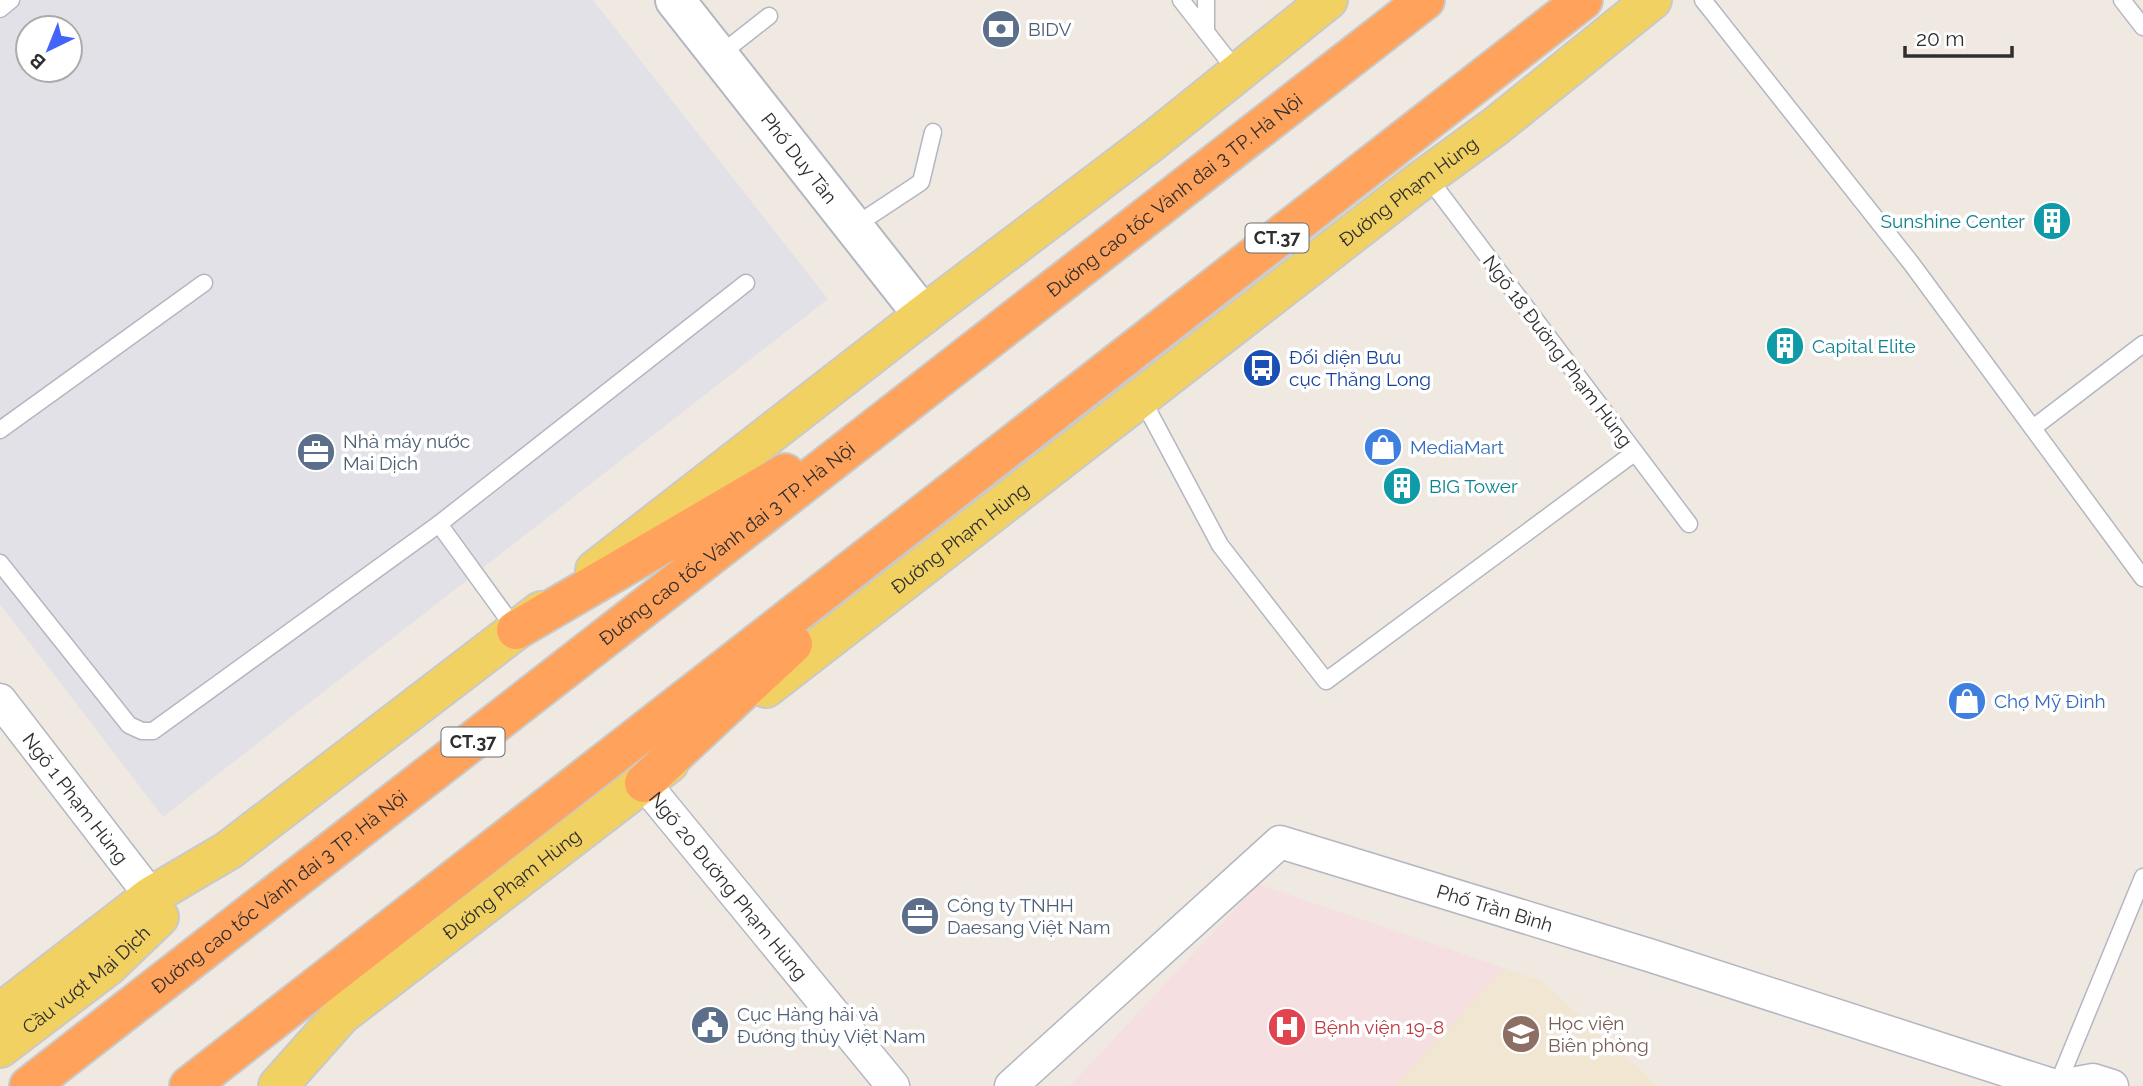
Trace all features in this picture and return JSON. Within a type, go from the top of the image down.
[{"type":"highway","name":"Đường cao tốc Vành đai 3 TP. Hà Nội","points":[[29,1086],[1425,0]]},
{"type":"highway","name":"CT.37","points":[[189,1086],[1580,2]]},
{"type":"highway","points":[[516,630],[917,396]]},
{"type":"highway","points":[[644,783],[977,472]]},
{"type":"main road","points":[[0,1013],[151,896],[229,850],[1154,140],[1328,0]]},
{"type":"main road","name":"Đường Phạm Hùng","points":[[278,1086],[341,1015],[1427,176],[1496,126],[1652,0]]},
{"type":"main road","name":"Cầu vượt Mai Dịch","points":[[0,1048],[108,966],[229,850]]},
{"type":"main road","points":[[262,1086],[341,1015]]},
{"type":"street","name":"Phố Duy Tân","points":[[675,0],[923,315]]},
{"type":"street","name":"Ngõ 1 Phạm Hùng","points":[[0,700],[151,896]]},
{"type":"street","name":"Ngõ 20 Đường Phạm Hùng","points":[[644,783],[893,1086]]},
{"type":"street","name":"Phố Trần Bình","points":[[1010,1086],[1280,842],[1652,956],[2058,1086],[2093,1080],[2112,1086]]},
{"type":"lane","points":[[0,9],[11,0]]},
{"type":"lane","points":[[1181,0],[1238,73]]},
{"type":"lane","points":[[1206,0],[1206,32]]},
{"type":"lane","points":[[1703,0],[1911,263],[2143,578]]},
{"type":"lane","points":[[2122,0],[2143,27]]},
{"type":"lane","points":[[719,56],[769,16]]},
{"type":"lane","points":[[853,227],[921,182],[933,132]]},
{"type":"lane","name":"Ngõ 18 Đường Phạm Hùng","points":[[1427,176],[1689,524]]},
{"type":"lane","points":[[0,430],[204,283]]},
{"type":"lane","points":[[0,563],[129,725],[142,732],[153,731],[439,524],[746,283]]},
{"type":"lane","points":[[2033,428],[2143,344]]},
{"type":"lane","points":[[1141,397],[1220,545],[1326,681],[1634,453]]},
{"type":"lane","points":[[439,524],[516,630]]},
{"type":"lane","points":[[2058,1086],[2143,877]]},
{"type":"shaded area","name":"Nhà máy nước Mai Dịch","points":[[0,0],[593,0],[828,299],[163,817],[0,604]]},
{"type":"shaded area","name":"Bệnh viện 19-8","points":[[1258,884],[1504,968],[1394,1086],[1070,1086]]},
{"type":"shaded area","name":"Học viện Biên phòng","points":[[1504,968],[1541,981],[1658,1086],[1394,1086]]},
{"type":"place","name":"BIDV","points":[[1001,29]]},
{"type":"place","name":"Sunshine Center","points":[[2052,221]]},
{"type":"place","name":"Capital Elite","points":[[1785,346]]},
{"type":"place","name":"Đối diện Bưu cục Thăng Long","points":[[1262,368]]},
{"type":"place","name":"MediaMart","points":[[1383,447]]},
{"type":"place","name":"Nhà máy nước Mai Dịch","points":[[316,452]]},
{"type":"place","name":"BIG Tower","points":[[1402,486]]},
{"type":"place","name":"Chợ Mỹ Đình","points":[[1967,701]]},
{"type":"place","name":"Công ty TNHH Daesang Việt Nam","points":[[920,916]]},
{"type":"place","name":"Cục Hàng hải và Đường thủy Việt Nam","points":[[710,1025]]},
{"type":"place","name":"Bệnh viện 19-8","points":[[1287,1027]]},
{"type":"place","name":"Học viện Biên phòng","points":[[1521,1034]]}]
